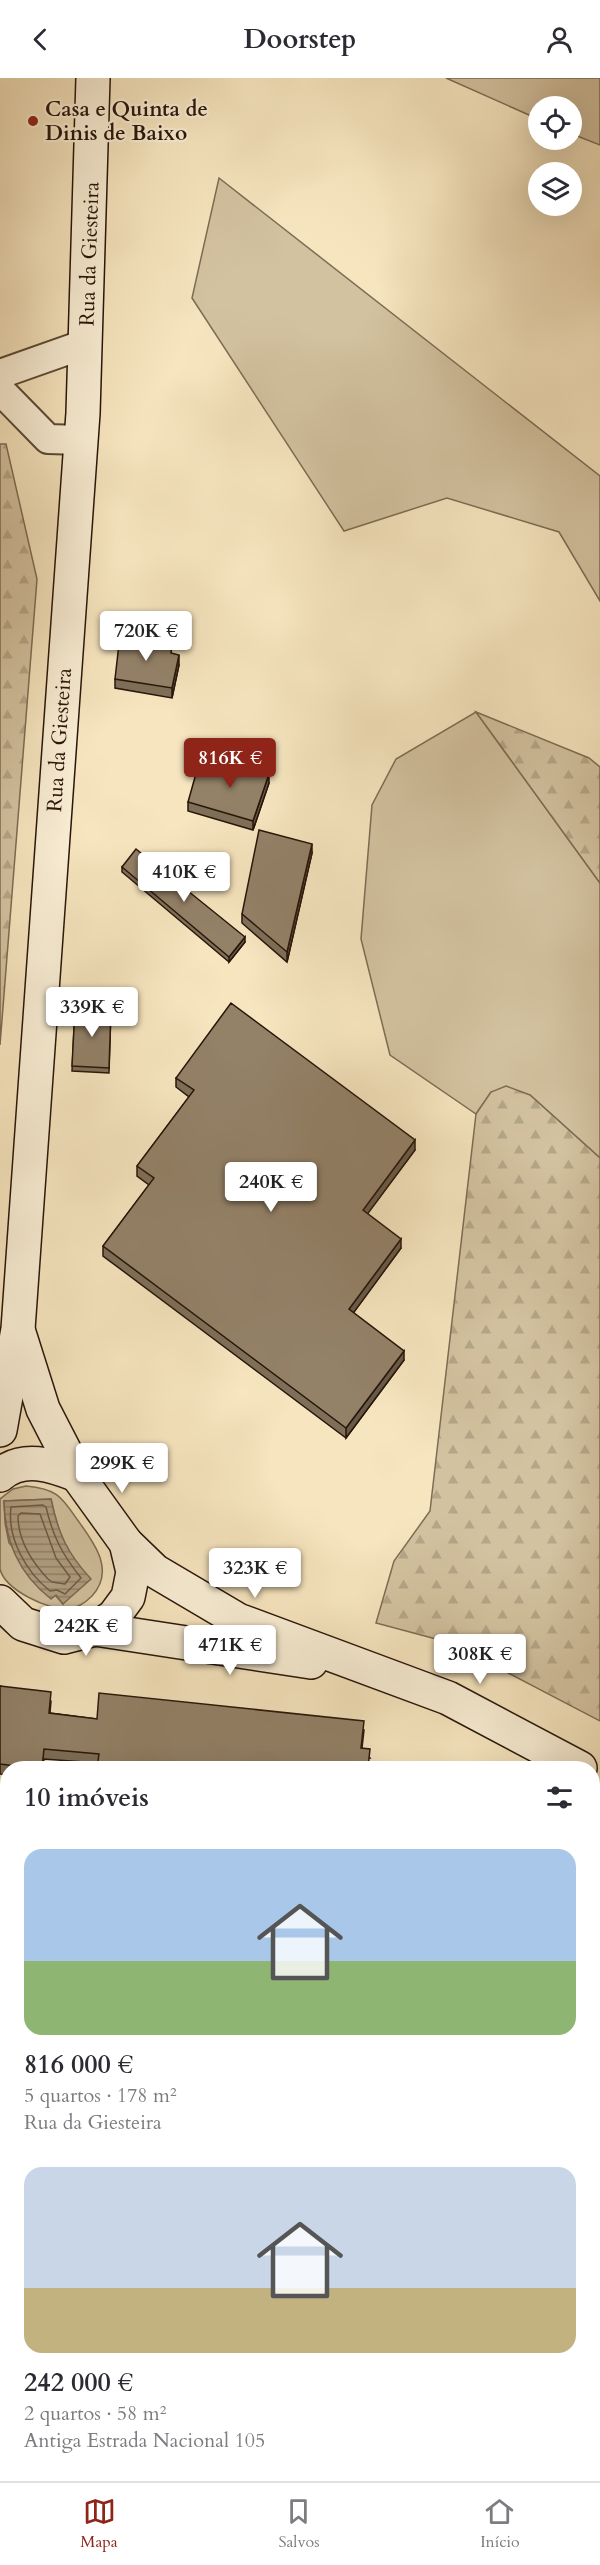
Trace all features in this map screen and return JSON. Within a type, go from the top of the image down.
[{"type":"main road","name":"Rua da Giesteira","points":[[0,1430],[18,1329],[81,440],[93,78]]},
{"type":"main road","points":[[18,1329],[43,1409],[76,1475],[126,1543],[155,1571],[237,1620],[448,1698],[559,1761]]},
{"type":"main road","points":[[0,1475],[29,1462],[52,1465],[76,1475]]},
{"type":"main road","points":[[0,1629],[64,1637],[95,1629],[114,1616],[128,1597],[134,1572],[126,1543]]},
{"type":"main road","points":[[0,1602],[23,1623],[64,1637]]},
{"type":"main road","points":[[95,1629],[372,1671]]},
{"type":"street","points":[[0,374],[85,344]]},
{"type":"street","points":[[0,390],[48,438],[81,440]]},
{"type":"green space","points":[[446,78],[600,78],[600,145],[582,138],[582,96],[528,96],[528,115]]},
{"type":"green space","points":[[219,178],[600,476],[600,601],[559,532],[447,498],[344,531],[192,298]]},
{"type":"green space","points":[[0,444],[6,444],[37,579],[0,1045]]},
{"type":"green space","points":[[476,712],[600,883],[600,1158],[530,1095],[491,1092],[476,1114],[390,1055],[361,939],[372,805],[396,759]]},
{"type":"green space","points":[[476,712],[589,758],[600,767],[600,883]]},
{"type":"green space","points":[[506,1086],[530,1095],[600,1158],[600,1721],[451,1643],[376,1623],[394,1561],[430,1511],[476,1114],[491,1092]]},
{"type":"green space","points":[[26,1486],[53,1492],[68,1507],[91,1539],[100,1558],[102,1577],[99,1587],[81,1605],[68,1609],[39,1602],[18,1591],[4,1577],[0,1569],[0,1499],[13,1489]],"holes":[[[51,1499],[64,1542],[78,1565],[63,1604],[9,1543],[5,1523],[4,1501]]]},
{"type":"water","points":[[51,1499],[65,1542],[91,1579],[63,1604],[56,1595],[51,1599],[22,1567],[11,1543],[5,1516],[4,1501]]},
{"type":"building","points":[[120,635],[172,646],[171,653],[179,655],[172,688],[115,679]]},
{"type":"building","points":[[221,756],[269,774],[253,821],[188,802],[197,770],[216,774]]},
{"type":"building","points":[[259,830],[312,844],[287,952],[242,914]]},
{"type":"building","points":[[136,849],[245,937],[229,957],[122,867]]},
{"type":"building","points":[[231,1003],[415,1140],[363,1210],[401,1239],[349,1309],[404,1351],[346,1428],[103,1246],[154,1178],[137,1166],[194,1090],[176,1078]]},
{"type":"building","points":[[75,1008],[111,1010],[109,1068],[72,1066]]},
{"type":"building","points":[[0,1686],[51,1692],[49,1713],[97,1719],[99,1693],[364,1721],[361,1748],[370,1749],[369,1761],[98,1761],[99,1754],[44,1749],[43,1761],[0,1761]]},
{"type":"place","name":"Casa e Quinta de Dinis de Baixo","points":[[33,121]]}]
